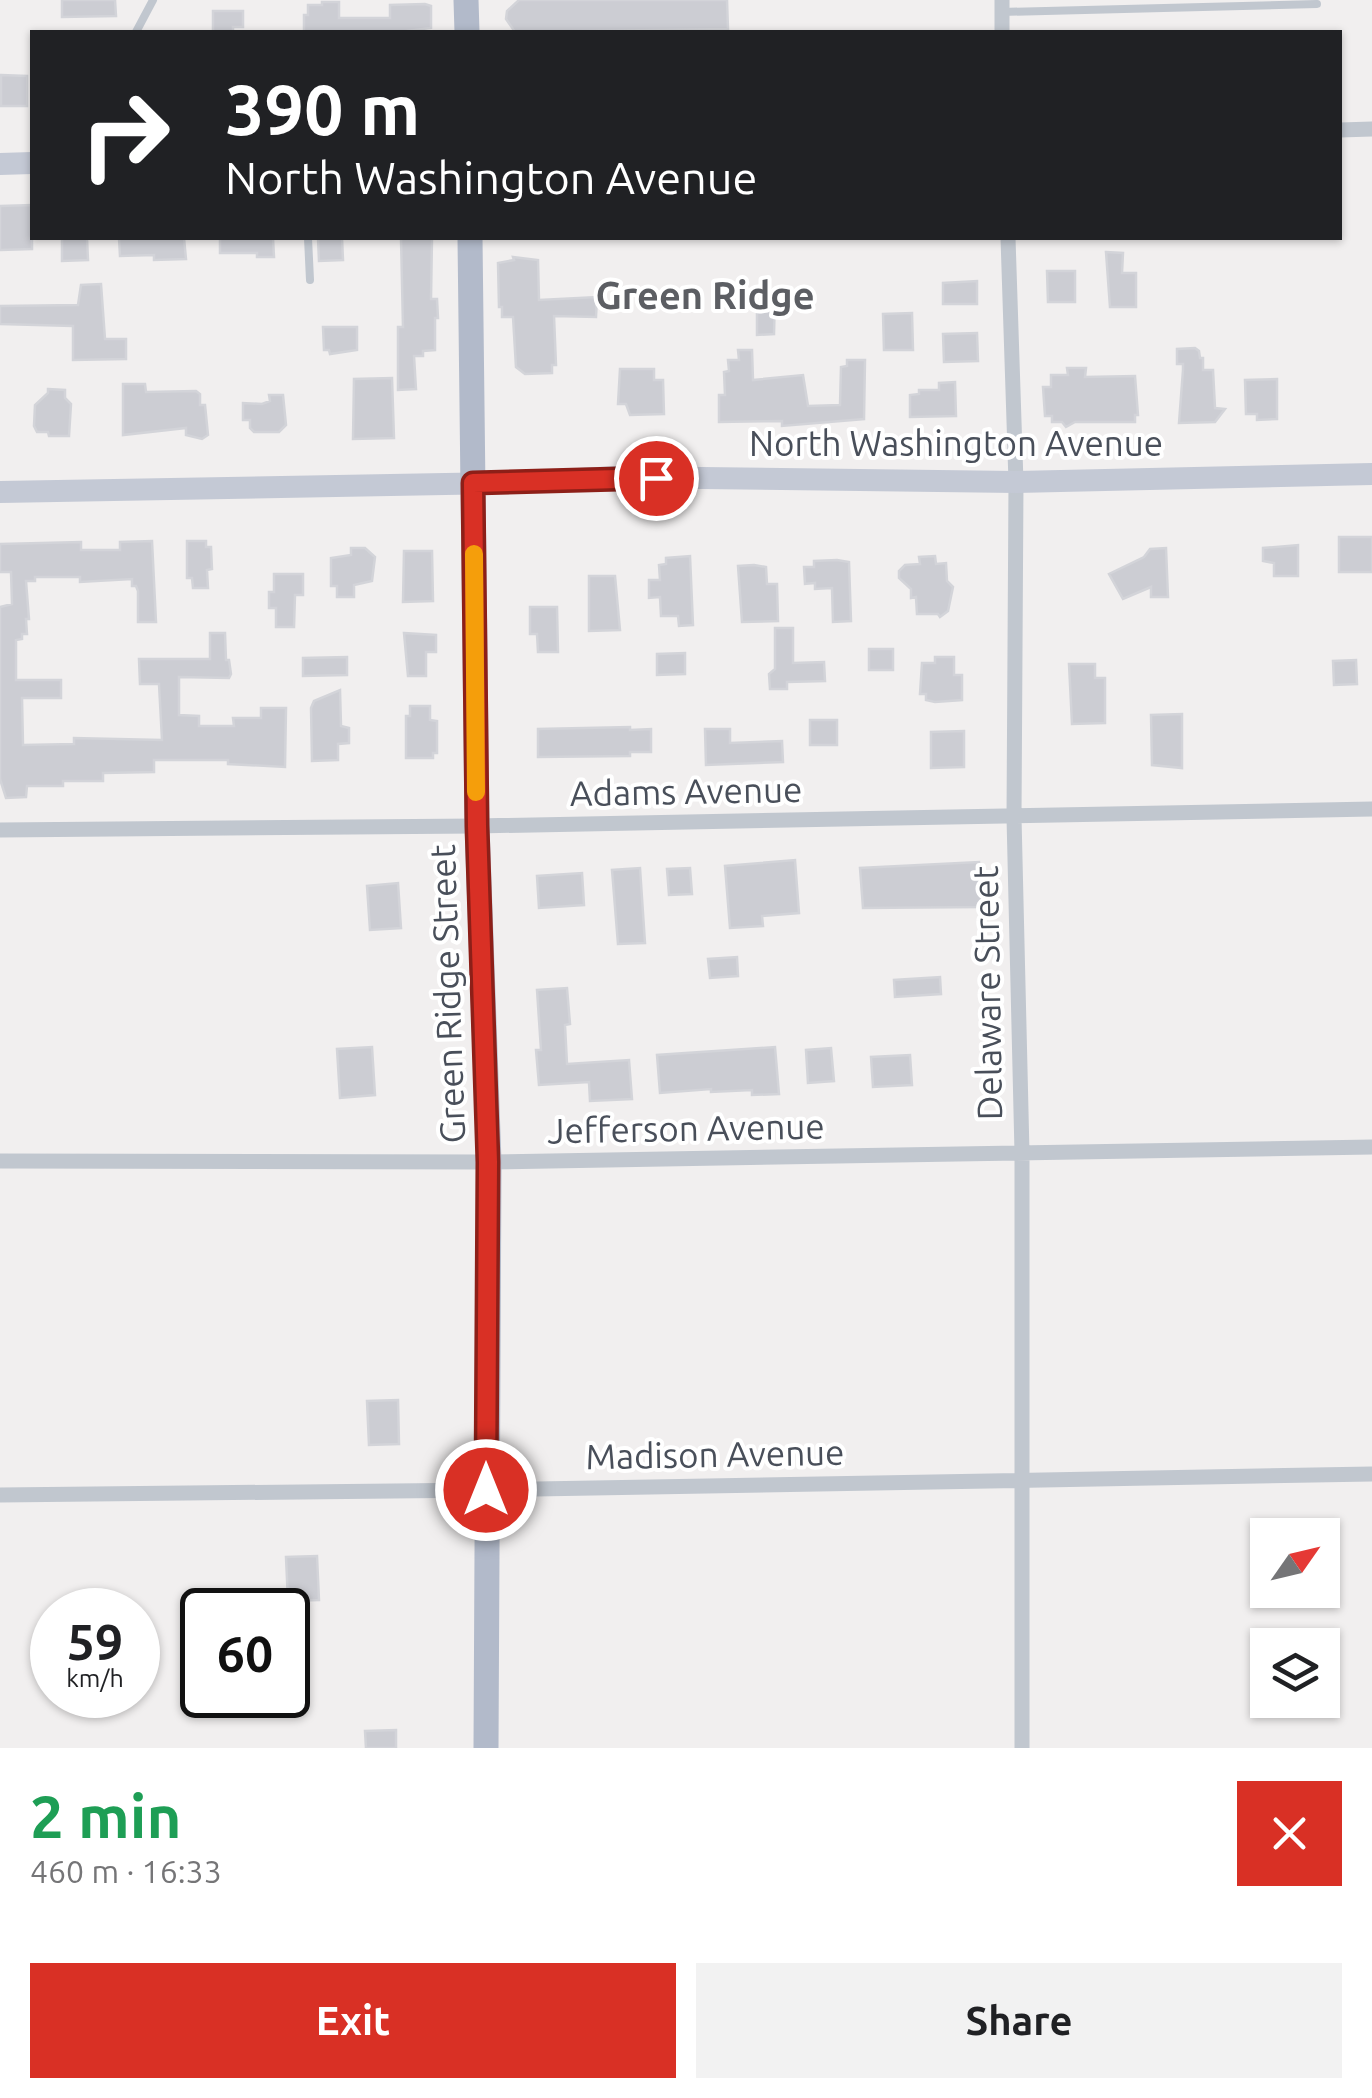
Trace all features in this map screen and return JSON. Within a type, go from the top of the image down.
[{"type":"main road","points":[[466,0],[467,30]]},
{"type":"main road","name":"Green Ridge Street","points":[[470,240],[477,826],[488,1162],[486,1748]]},
{"type":"street","points":[[1342,130],[1372,129]]},
{"type":"street","points":[[0,164],[30,163]]},
{"type":"street","name":"Delaware Street","points":[[1008,240],[1016,482],[1014,817],[1022,1153],[1022,1748]]},
{"type":"street","name":"North Washington Avenue","points":[[0,492],[618,478],[1016,482],[1372,474]]},
{"type":"street","name":"Adams Avenue","points":[[0,830],[477,826],[1372,809]]},
{"type":"street","name":"Jefferson Avenue","points":[[0,1161],[488,1162],[1372,1147]]},
{"type":"street","name":"Madison Avenue","points":[[0,1495],[1372,1474]]},
{"type":"lane","points":[[137,30],[153,0]]},
{"type":"lane","points":[[1002,6],[1317,4]]},
{"type":"lane","points":[[308,240],[310,280]]},
{"type":"building","points":[[62,0],[115,0],[116,16],[62,17]]},
{"type":"building","points":[[519,0],[727,0],[728,29],[514,30],[506,19],[507,11]]},
{"type":"building","points":[[339,2],[339,18],[390,18],[390,5],[425,4],[431,6],[431,28],[304,30],[308,5]]},
{"type":"building","points":[[213,11],[243,11],[243,27],[213,30]]},
{"type":"building","points":[[1,75],[27,76],[27,106],[1,106]]},
{"type":"building","points":[[30,205],[32,249],[0,250],[0,206]]},
{"type":"building","points":[[62,240],[87,240],[88,260],[62,261]]},
{"type":"building","points":[[119,240],[184,240],[186,259],[120,256]]},
{"type":"building","points":[[220,240],[273,240],[274,257],[220,253]]},
{"type":"building","points":[[318,240],[342,240],[343,260],[319,261]]},
{"type":"building","points":[[401,240],[432,240],[431,299],[437,299],[438,318],[435,350],[414,356],[416,389],[398,390],[398,327],[403,327]]},
{"type":"building","points":[[1106,252],[1123,253],[1122,273],[1136,273],[1136,307],[1110,307]]},
{"type":"building","points":[[513,257],[538,260],[539,300],[597,297],[596,317],[554,316],[556,365],[552,365],[552,373],[525,374],[516,367],[513,317],[502,317],[499,307],[498,263],[514,260]]},
{"type":"building","points":[[1047,271],[1075,271],[1075,302],[1048,302]]},
{"type":"building","points":[[977,281],[977,304],[943,304],[943,283]]},
{"type":"building","points":[[101,284],[105,339],[126,339],[126,359],[73,360],[73,326],[0,324],[0,306],[78,305],[81,285]]},
{"type":"building","points":[[757,294],[775,294],[774,334],[757,335]]},
{"type":"building","points":[[912,313],[913,350],[884,350],[883,314]]},
{"type":"building","points":[[323,327],[357,327],[357,350],[330,354],[324,350]]},
{"type":"building","points":[[977,333],[978,361],[944,362],[943,334]]},
{"type":"building","points":[[1195,348],[1203,358],[1203,370],[1213,370],[1215,408],[1225,409],[1215,422],[1179,423],[1183,364],[1177,364],[1177,349]]},
{"type":"building","points":[[738,350],[752,350],[753,380],[803,375],[808,406],[840,405],[841,367],[847,366],[847,360],[865,360],[864,419],[782,426],[782,421],[719,422],[719,395],[725,395],[724,372],[729,371],[728,360],[739,360]]},
{"type":"building","points":[[1067,368],[1086,368],[1085,377],[1135,376],[1135,422],[1075,422],[1066,427],[1062,422],[1052,422],[1052,416],[1045,416],[1043,387],[1051,387],[1051,375],[1068,375]]},
{"type":"building","points":[[620,369],[654,369],[654,380],[663,380],[664,414],[630,415],[626,404],[618,404]]},
{"type":"building","points":[[392,378],[394,438],[353,439],[354,379]]},
{"type":"building","points":[[1277,379],[1277,419],[1257,420],[1257,414],[1246,414],[1245,380]]},
{"type":"building","points":[[955,382],[956,416],[910,417],[910,395],[919,394],[919,390],[939,390],[939,383]]},
{"type":"building","points":[[123,384],[145,384],[146,392],[196,391],[200,394],[200,405],[205,405],[208,435],[202,439],[186,435],[186,428],[123,435]]},
{"type":"building","points":[[48,389],[65,390],[65,398],[71,404],[69,436],[49,436],[48,432],[37,432],[34,426],[35,405]]},
{"type":"building","points":[[269,395],[283,395],[286,425],[279,432],[254,432],[250,420],[243,420],[243,403],[262,404],[270,401]]},
{"type":"building","points":[[1339,537],[1372,537],[1372,572],[1339,572]]},
{"type":"building","points":[[152,541],[156,622],[138,622],[138,591],[132,586],[132,579],[80,582],[80,577],[35,577],[35,581],[26,581],[29,619],[27,634],[16,640],[16,680],[61,680],[61,698],[22,698],[23,745],[74,744],[74,738],[162,740],[159,684],[140,684],[139,659],[210,659],[210,633],[225,633],[229,678],[179,677],[179,715],[199,716],[199,726],[234,726],[233,718],[261,718],[261,708],[286,708],[285,767],[228,764],[228,760],[154,760],[154,772],[103,773],[103,781],[27,786],[26,797],[6,798],[0,779],[0,607],[12,604],[11,572],[0,572],[0,544],[81,542],[81,550],[120,550],[120,542]]},
{"type":"building","points":[[187,541],[206,541],[206,547],[211,547],[208,588],[193,588],[192,578],[187,578]]},
{"type":"building","points":[[1298,545],[1298,576],[1274,576],[1274,563],[1263,561],[1263,548]]},
{"type":"building","points":[[351,548],[365,548],[375,557],[372,581],[354,585],[354,597],[337,597],[337,586],[331,586],[331,558],[351,555]]},
{"type":"building","points":[[1166,548],[1168,597],[1151,597],[1151,587],[1123,599],[1109,574],[1144,557],[1150,549]]},
{"type":"building","points":[[404,551],[432,551],[433,601],[403,602]]},
{"type":"building","points":[[690,556],[693,625],[679,626],[678,616],[661,616],[660,597],[649,598],[649,580],[660,580],[659,565],[666,564],[666,558]]},
{"type":"building","points":[[935,556],[936,564],[946,563],[947,581],[953,587],[948,611],[940,617],[917,614],[916,597],[911,598],[911,589],[899,578],[905,565],[920,564],[919,557]]},
{"type":"building","points":[[814,561],[849,562],[851,621],[833,622],[832,588],[815,589],[815,583],[805,584],[804,567],[814,567]]},
{"type":"building","points":[[738,566],[766,567],[767,584],[777,584],[778,621],[742,622]]},
{"type":"building","points":[[274,574],[303,574],[303,595],[295,595],[294,627],[276,627],[276,608],[269,608]]},
{"type":"building","points":[[589,576],[615,576],[620,630],[589,631]]},
{"type":"building","points":[[530,607],[557,607],[558,652],[538,652],[537,634],[530,634]]},
{"type":"building","points":[[775,628],[793,628],[793,663],[824,662],[825,681],[787,682],[787,689],[770,689],[769,674],[775,669]]},
{"type":"building","points":[[404,633],[436,635],[436,652],[426,652],[426,676],[408,676]]},
{"type":"building","points":[[869,649],[893,649],[893,670],[869,670]]},
{"type":"building","points":[[685,653],[685,674],[657,675],[657,654]]},
{"type":"building","points":[[347,657],[347,675],[303,676],[303,658]]},
{"type":"building","points":[[935,657],[954,657],[954,675],[962,675],[962,700],[935,702],[920,694],[922,663],[935,663]]},
{"type":"building","points":[[1356,660],[1357,684],[1334,685],[1333,661]]},
{"type":"building","points":[[1069,664],[1095,664],[1095,678],[1105,678],[1105,723],[1072,724]]},
{"type":"building","points":[[340,690],[341,726],[349,728],[349,743],[338,744],[338,760],[312,761],[311,708],[314,701]]},
{"type":"building","points":[[410,706],[430,706],[430,720],[437,721],[437,753],[433,753],[433,758],[406,758],[406,716],[410,716]]},
{"type":"building","points":[[1182,714],[1182,768],[1152,765],[1151,715]]},
{"type":"building","points":[[810,720],[837,720],[837,745],[810,745]]},
{"type":"building","points":[[538,729],[651,729],[651,752],[630,752],[630,756],[538,757]]},
{"type":"building","points":[[705,729],[730,729],[730,743],[782,741],[783,762],[706,765]]},
{"type":"building","points":[[964,731],[964,767],[931,768],[931,732]]},
{"type":"building","points":[[795,860],[799,913],[762,916],[763,926],[730,928],[725,866]]},
{"type":"building","points":[[979,862],[982,907],[863,908],[860,868]]},
{"type":"building","points":[[640,868],[645,943],[618,944],[612,870]]},
{"type":"building","points":[[690,868],[692,894],[669,895],[667,869]]},
{"type":"building","points":[[582,873],[584,905],[539,908],[537,876]]},
{"type":"building","points":[[398,883],[401,928],[370,930],[367,886]]},
{"type":"building","points":[[737,957],[738,976],[710,978],[708,959]]},
{"type":"building","points":[[940,977],[941,994],[895,997],[894,980]]},
{"type":"building","points":[[567,988],[567,1064],[629,1060],[632,1099],[590,1101],[589,1082],[539,1085],[537,990]]},
{"type":"building","points":[[372,1047],[375,1095],[340,1098],[337,1049]]},
{"type":"building","points":[[775,1047],[779,1094],[711,1089],[660,1093],[657,1055]]},
{"type":"building","points":[[831,1048],[834,1081],[808,1083],[806,1050]]},
{"type":"building","points":[[910,1055],[912,1085],[873,1087],[871,1057]]},
{"type":"building","points":[[398,1400],[399,1444],[369,1445],[367,1401]]},
{"type":"building","points":[[317,1556],[319,1600],[310,1600],[310,1588],[287,1588],[286,1557]]},
{"type":"building","points":[[396,1730],[396,1748],[366,1748],[365,1731]]},
{"type":"slow traffic","points":[[474,554],[476,792]]},
{"type":"district","name":"Green Ridge","points":[[705,296]]},
{"type":"route","points":[[486,1490],[488,1162],[477,826],[473,483],[656,478]]}]
